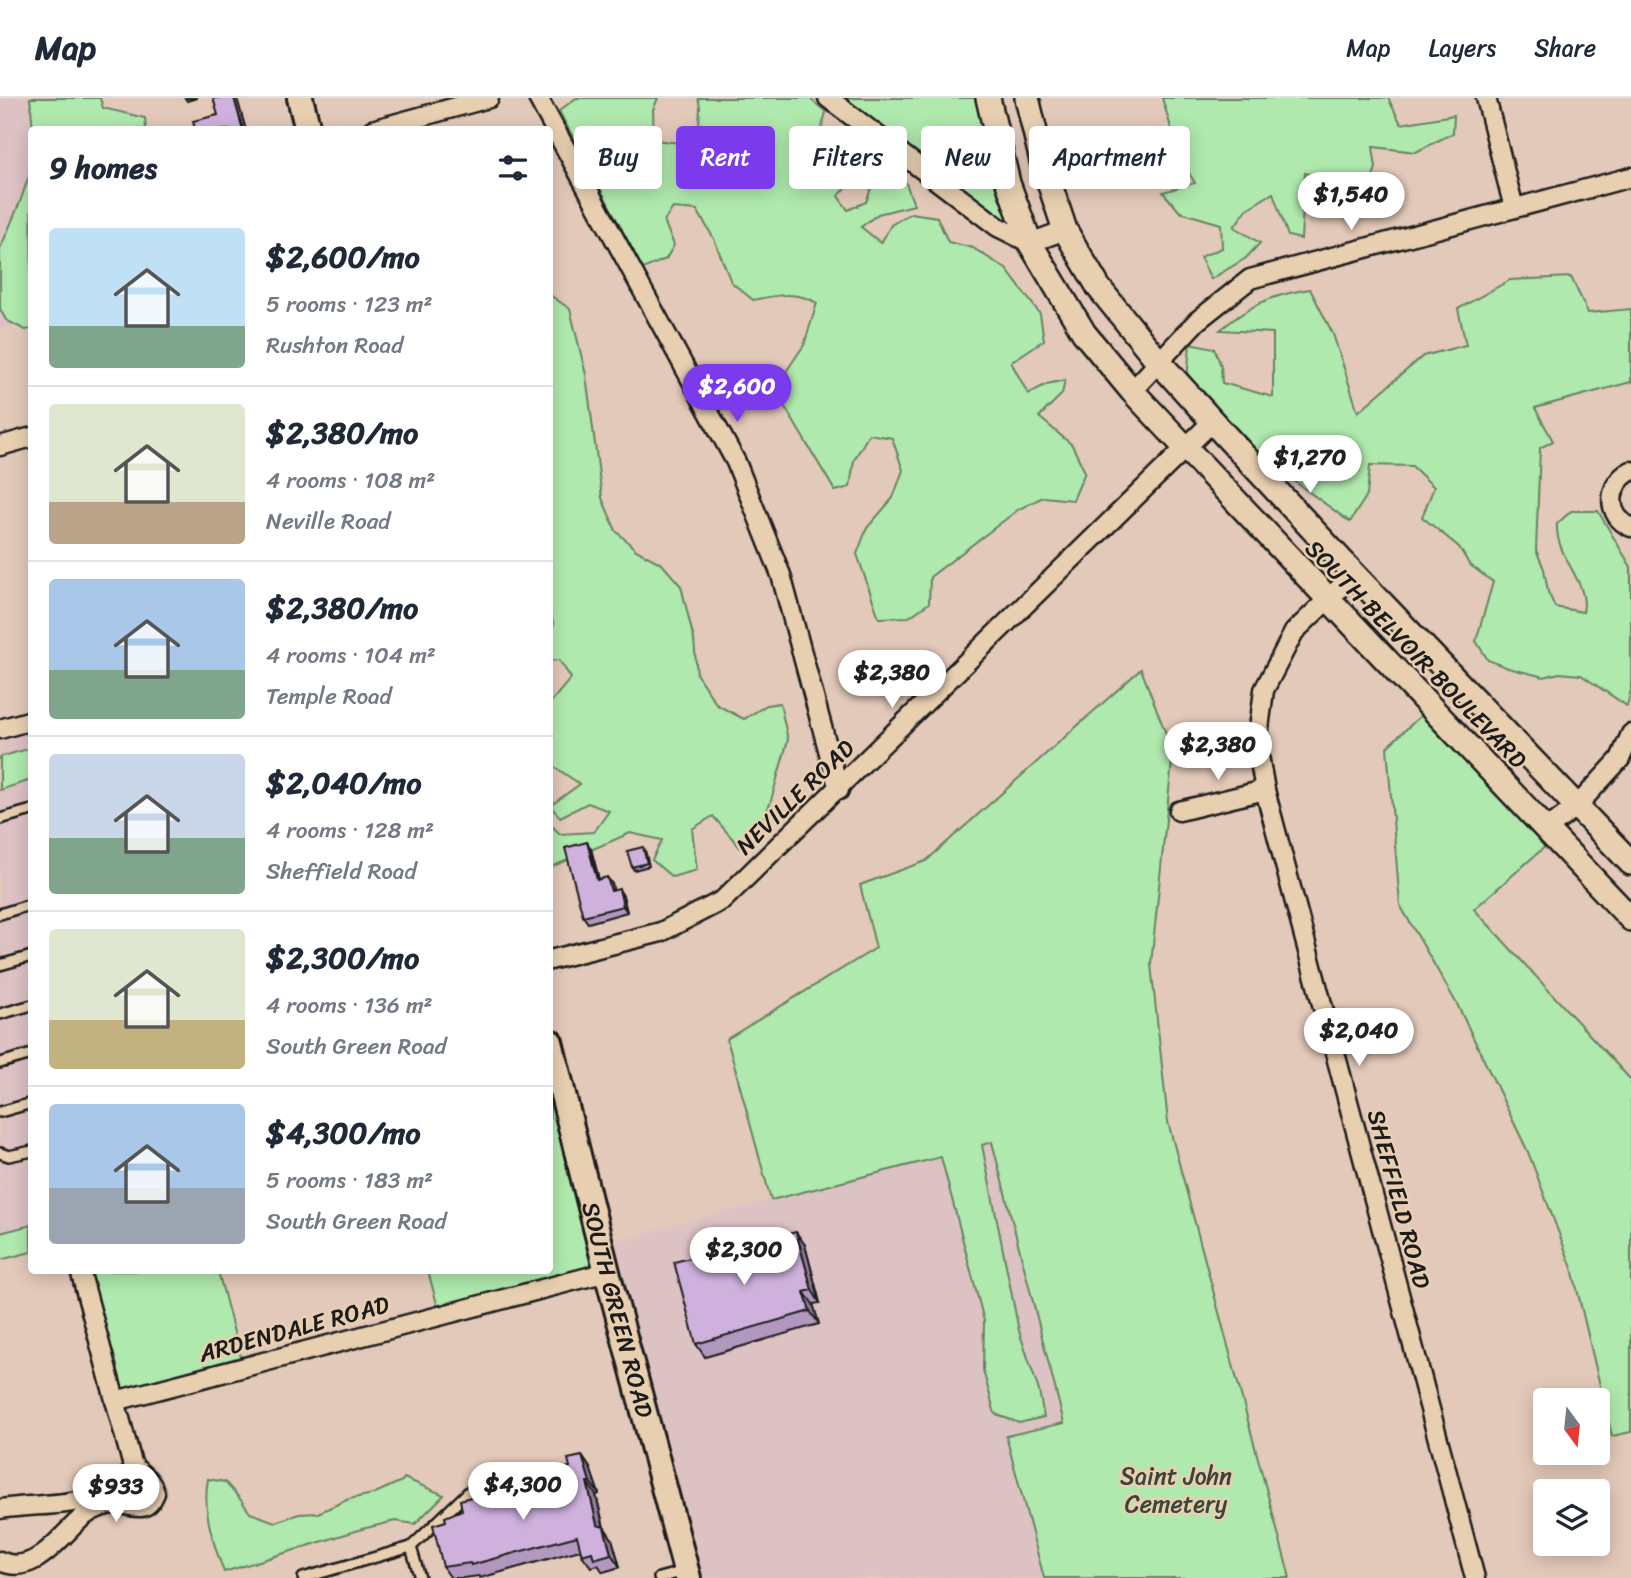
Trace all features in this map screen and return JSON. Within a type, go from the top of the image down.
[{"type":"main road","points":[[300,98],[307,126]]},
{"type":"main road","name":"SOUTH GREEN ROAD","points":[[553,1054],[687,1574]]},
{"type":"street","points":[[387,126],[489,98]]},
{"type":"street","points":[[538,98],[736,462],[781,575],[839,790]]},
{"type":"street","points":[[828,98],[998,227],[1030,243],[1065,230]]},
{"type":"street","name":"SOUTH BELVOIR BOULEVARD","points":[[988,98],[1008,183],[1030,243],[1084,332],[1132,391],[1631,919]]},
{"type":"street","name":"SOUTH BELVOIR BOULEVARD","points":[[1027,98],[1042,161],[1065,230],[1099,288],[1158,361],[1354,574],[1631,863]]},
{"type":"street","points":[[1486,98],[1514,208]]},
{"type":"street","points":[[1132,391],[1197,321],[1250,279],[1631,177]]},
{"type":"street","name":"NEVILLE ROAD","points":[[553,959],[662,932],[723,900],[839,790],[1213,421]]},
{"type":"street","points":[[0,446],[28,438]]},
{"type":"street","points":[[1631,471],[1617,482],[1611,500],[1618,518],[1631,527]]},
{"type":"street","name":"SHEFFIELD ROAD","points":[[1354,574],[1294,632],[1264,690],[1257,744],[1265,790],[1475,1578]]},
{"type":"street","points":[[0,729],[28,721]]},
{"type":"street","points":[[1547,830],[1577,806],[1620,759],[1631,734]]},
{"type":"street","points":[[1179,811],[1265,790]]},
{"type":"street","name":"ARDENDALE ROAD","points":[[115,1401],[607,1272]]},
{"type":"street","points":[[0,1561],[8,1567],[36,1562],[50,1554],[83,1517],[98,1508],[119,1504],[133,1508],[145,1507],[152,1502],[155,1493],[151,1480],[135,1469],[132,1463],[81,1274]]},
{"type":"street","points":[[0,1509],[87,1500],[127,1478],[135,1469]]},
{"type":"lane","points":[[0,819],[28,811]]},
{"type":"lane","points":[[0,914],[28,905]]},
{"type":"lane","points":[[0,965],[28,957]]},
{"type":"lane","points":[[0,1014],[28,1006]]},
{"type":"lane","points":[[0,1063],[28,1055]]},
{"type":"lane","points":[[0,1112],[28,1104]]},
{"type":"lane","points":[[0,1153],[9,1156],[28,1152]]},
{"type":"lane","points":[[303,1578],[411,1546],[484,1478]]},
{"type":"lane","points":[[411,1546],[420,1578]]},
{"type":"lane","points":[[659,1578],[687,1574]]},
{"type":"shaded area","points":[[0,98],[87,98],[95,126],[28,126],[28,321],[0,329]]},
{"type":"shaded area","points":[[28,721],[28,1225],[0,1233],[0,729]]},
{"type":"shaded area","points":[[992,1141],[1064,1423],[1006,1436],[1044,1578],[689,1578],[601,1247],[673,1225],[941,1157]]},
{"type":"green space","points":[[30,98],[100,98],[103,108],[145,118],[146,126],[33,126]]},
{"type":"green space","points":[[576,98],[658,98],[653,110],[654,126],[574,126],[574,139],[559,111]]},
{"type":"green space","points":[[698,98],[809,98],[826,112],[822,126],[789,126],[789,189],[845,189],[838,196],[848,210],[866,202],[871,189],[907,189],[907,186],[914,205],[878,214],[861,227],[881,243],[891,225],[911,213],[937,217],[948,242],[973,248],[1006,269],[1040,314],[1044,340],[1011,362],[1028,394],[1047,384],[1065,380],[1062,394],[1039,417],[1072,445],[1085,472],[1073,500],[1043,497],[1019,509],[930,577],[929,603],[909,617],[879,618],[857,554],[867,528],[893,498],[903,470],[892,438],[869,434],[854,460],[850,487],[835,491],[779,397],[779,382],[804,345],[817,303],[794,295],[753,300],[731,282],[714,239],[697,210],[673,208],[664,221],[674,245],[666,259],[643,269],[600,189],[662,189],[662,141],[676,142],[676,189],[775,189],[775,126],[699,126]]},
{"type":"green space","points":[[828,98],[988,98],[996,126],[921,126],[921,165],[907,155],[907,126],[867,126]]},
{"type":"green space","points":[[1162,98],[1388,98],[1401,124],[1454,115],[1453,133],[1416,152],[1373,147],[1376,168],[1372,179],[1339,185],[1305,173],[1301,239],[1288,236],[1273,193],[1247,209],[1234,227],[1260,243],[1246,258],[1211,279],[1200,257],[1222,248],[1221,224],[1180,212],[1163,192],[1190,189],[1190,184],[1195,183],[1190,175],[1190,126],[1171,126]]},
{"type":"green space","points":[[28,179],[28,330],[25,330],[6,320],[0,309],[0,249]]},
{"type":"green space","points":[[955,189],[1014,189],[1030,243]]},
{"type":"green space","points":[[1571,277],[1588,313],[1631,309],[1631,382],[1535,408],[1553,441],[1540,448],[1536,550],[1555,607],[1583,612],[1582,590],[1558,537],[1557,524],[1571,511],[1598,511],[1631,567],[1631,690],[1627,706],[1581,675],[1559,673],[1544,677],[1488,660],[1476,641],[1493,582],[1469,564],[1459,547],[1422,517],[1434,487],[1412,466],[1370,465],[1367,495],[1350,522],[1260,456],[1187,381],[1190,343],[1214,348],[1221,366],[1222,383],[1273,397],[1273,333],[1220,330],[1262,302],[1283,294],[1310,289],[1333,334],[1358,412],[1423,356],[1466,345],[1458,309],[1510,280]]},
{"type":"green space","points":[[553,297],[570,309],[586,375],[602,498],[616,531],[636,550],[662,564],[681,586],[694,640],[697,675],[717,705],[744,719],[767,705],[780,703],[788,740],[770,804],[757,832],[743,851],[713,816],[692,829],[697,870],[672,877],[652,860],[662,840],[630,833],[553,866],[553,827],[560,834],[594,832],[609,811],[588,803],[560,817],[553,809],[553,804],[580,784],[553,766],[553,699],[571,678],[559,660],[553,661]]},
{"type":"green space","name":"Saint John Cemetery","points":[[1141,669],[1173,752],[1151,964],[1168,1122],[1290,1578],[1044,1578],[1006,1436],[1064,1423],[992,1142],[982,1145],[1019,1331],[1039,1391],[1044,1417],[1019,1423],[995,1414],[983,1370],[984,1321],[941,1157],[771,1200],[727,1039],[876,948],[860,885],[926,861]]},
{"type":"green space","points":[[1430,707],[1555,838],[1474,909],[1631,1080],[1631,1432],[1612,1436],[1610,1388],[1601,1388],[1572,1268],[1528,1152],[1458,1006],[1400,905],[1387,747]]},
{"type":"green space","points":[[28,749],[28,781],[0,790],[0,757]]},
{"type":"green space","points":[[553,1096],[607,1272],[440,1315],[429,1274],[553,1274]]},
{"type":"green space","points":[[28,1226],[28,1253],[0,1260],[0,1233]]},
{"type":"green space","points":[[81,1274],[219,1274],[243,1367],[115,1401]]},
{"type":"green space","points":[[404,1478],[444,1495],[415,1524],[395,1521],[362,1529],[224,1572],[206,1503],[208,1479],[225,1482],[250,1513],[275,1522],[299,1514],[318,1513],[349,1499],[373,1494]]},
{"type":"building","points":[[213,98],[234,98],[242,126],[194,126],[193,121],[218,115]]},
{"type":"building","points":[[587,842],[597,880],[607,877],[611,891],[619,889],[623,906],[583,916],[565,848]]},
{"type":"building","points":[[643,847],[647,863],[632,867],[627,851]]},
{"type":"building","points":[[796,1232],[812,1290],[804,1292],[810,1311],[696,1344],[674,1262]]},
{"type":"building","points":[[582,1456],[590,1482],[587,1482],[597,1525],[604,1527],[611,1554],[594,1559],[592,1552],[582,1555],[577,1536],[471,1565],[443,1567],[433,1525],[446,1521],[445,1517],[462,1510],[460,1500],[493,1491],[496,1503],[560,1487],[556,1470],[570,1467],[568,1459]]}]
